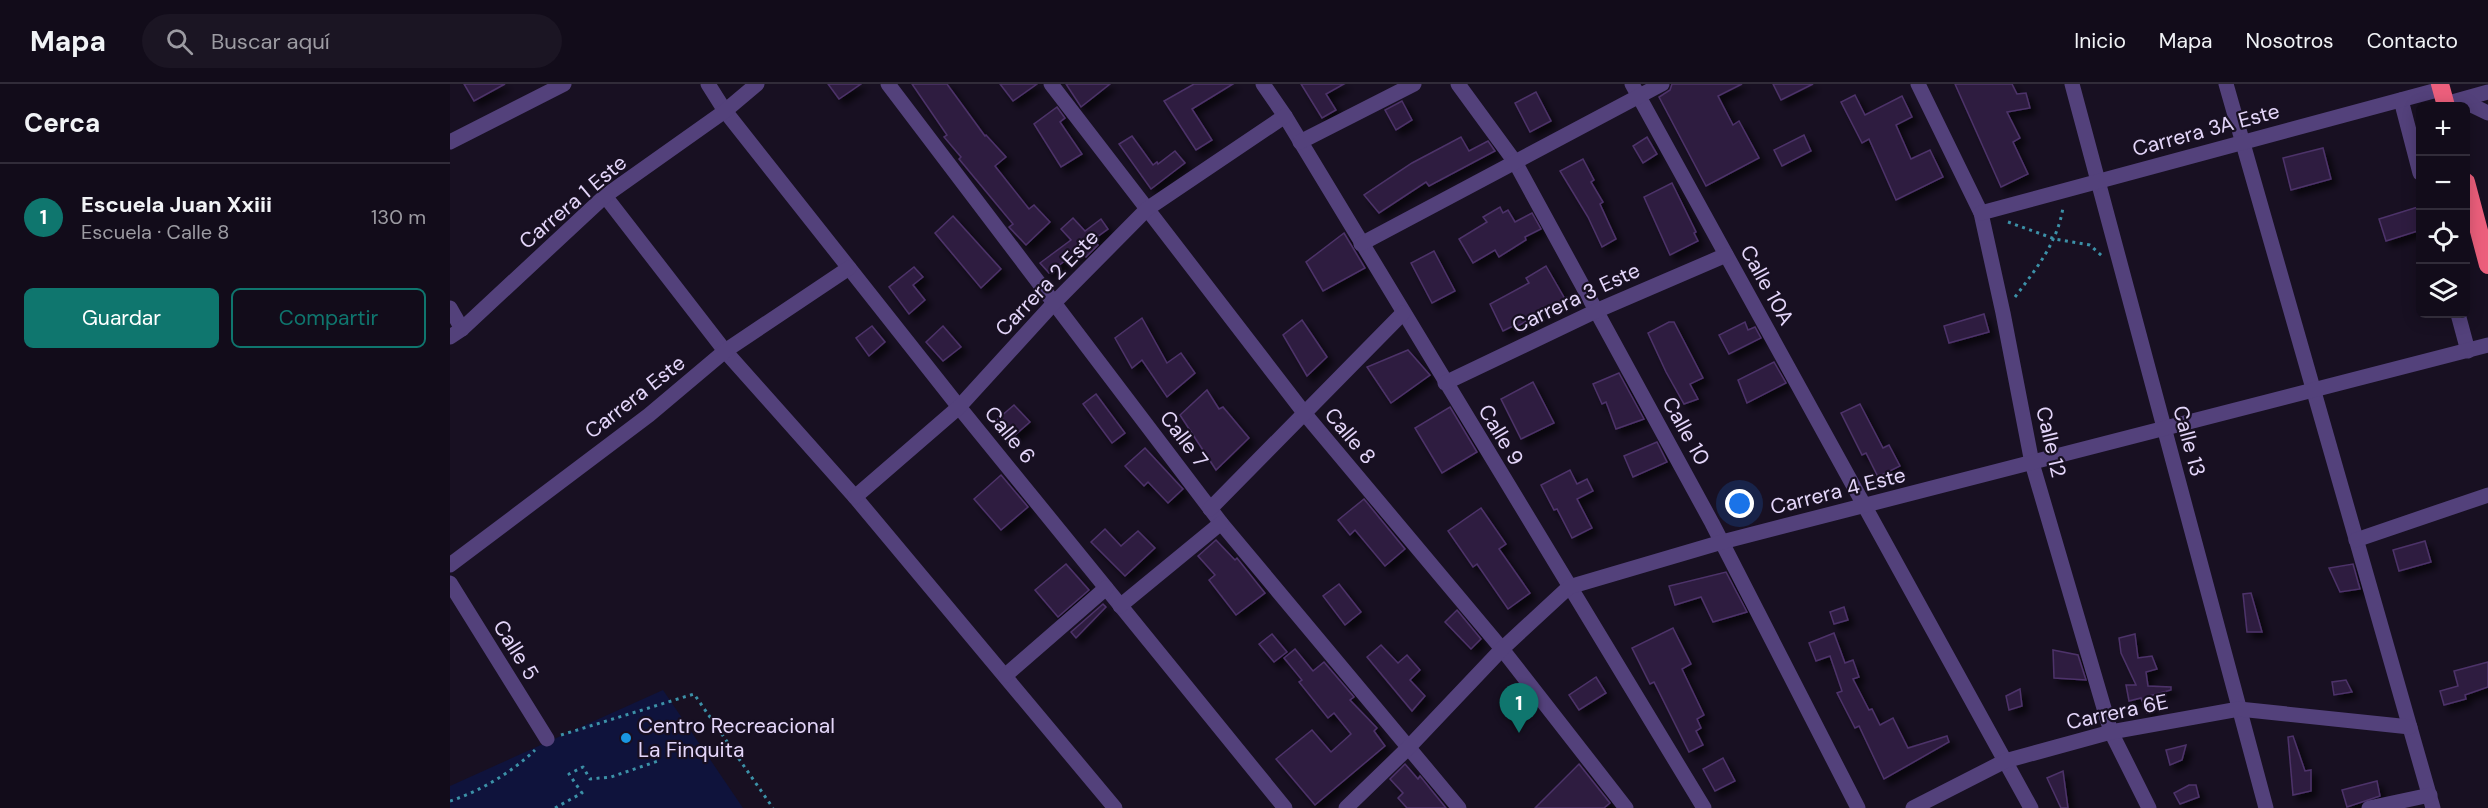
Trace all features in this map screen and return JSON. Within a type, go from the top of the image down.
[{"type":"highway","points":[[2470,197],[2488,265]]},
{"type":"street","points":[[450,142],[564,84]]},
{"type":"street","name":"Calle 6","points":[[708,84],[725,111],[849,268],[1285,808]]},
{"type":"street","name":"Carrera 1 Este","points":[[456,333],[605,196],[725,111],[757,84]]},
{"type":"street","name":"Calle 7","points":[[888,84],[1221,523],[1459,808]]},
{"type":"street","name":"Calle 8","points":[[1051,84],[1305,414],[1502,649],[1626,808]]},
{"type":"street","name":"Calle 9","points":[[1263,84],[1285,116],[1704,808]]},
{"type":"street","points":[[1300,142],[1414,84]]},
{"type":"street","name":"Calle 10","points":[[1458,84],[1515,162],[1722,542],[1858,808]]},
{"type":"street","points":[[1361,244],[1515,162],[1635,90],[1662,84]]},
{"type":"street","name":"Calle 12","points":[[1918,84],[1981,213],[2032,463],[2111,732],[2149,808]]},
{"type":"street","name":"Calle 13","points":[[2072,84],[2266,808]]},
{"type":"street","points":[[2226,84],[2431,801],[2369,808]]},
{"type":"street","name":"Calle 10A","points":[[1635,90],[2031,808]]},
{"type":"street","name":"Carrera 3A Este","points":[[1981,213],[2401,100],[2488,92]]},
{"type":"street","points":[[2447,97],[2488,113]]},
{"type":"street","points":[[2401,100],[2416,156]]},
{"type":"street","name":"Carrera 2 Este","points":[[855,497],[960,407],[1054,303],[1147,209],[1285,116]]},
{"type":"street","points":[[605,196],[725,351],[855,497],[1115,808]]},
{"type":"street","name":"Carrera 3 Este","points":[[1445,383],[1596,311],[1726,255]]},
{"type":"street","name":"Carrera Este","points":[[450,565],[649,415],[725,351],[849,268]]},
{"type":"street","points":[[450,308],[456,333]]},
{"type":"street","points":[[1210,509],[1403,313]]},
{"type":"street","points":[[2459,318],[2468,351]]},
{"type":"street","name":"Carrera 4 Este","points":[[1346,808],[1410,747],[1502,649],[1569,587],[1722,542],[2488,345]]},
{"type":"street","points":[[2356,540],[2488,495]]},
{"type":"street","points":[[1120,606],[1221,523]]},
{"type":"street","name":"Calle 5","points":[[450,583],[547,740]]},
{"type":"street","points":[[1006,675],[1106,588]]},
{"type":"street","name":"Carrera 6E","points":[[1913,808],[2005,761],[2111,732],[2239,709],[2410,726]]},
{"type":"path","points":[[2003,313],[2055,239],[2060,226],[2065,190]]},
{"type":"path","points":[[1981,213],[2055,239],[2090,245],[2123,275]]},
{"type":"path","points":[[450,801],[465,796],[518,766],[547,740],[694,694],[773,808]]},
{"type":"path","points":[[555,808],[582,793],[569,774],[583,767],[590,779],[611,777],[658,761]]},
{"type":"shaded area","name":"Centro Recreacional La Finquita","points":[[663,690],[743,808],[450,808],[450,786]]},
{"type":"building","points":[[464,84],[505,84],[474,101]]},
{"type":"building","points":[[828,84],[861,84],[839,99]]},
{"type":"building","points":[[912,84],[947,84],[985,136],[1006,157],[995,166],[1029,209],[1034,205],[1050,222],[1026,245],[1009,227],[1013,224],[959,159],[961,157],[944,137],[947,135]]},
{"type":"building","points":[[1000,84],[1037,84],[1013,101]]},
{"type":"building","points":[[1066,84],[1110,84],[1081,107]]},
{"type":"building","points":[[1194,84],[1233,84],[1192,109],[1212,140],[1196,150],[1164,101]]},
{"type":"building","points":[[1301,84],[1344,84],[1326,94],[1336,110],[1322,118]]},
{"type":"building","points":[[1672,84],[1742,84],[1718,96],[1733,125],[1739,121],[1759,158],[1706,186],[1659,97],[1670,90]]},
{"type":"building","points":[[1773,84],[1813,84],[1781,100]]},
{"type":"building","points":[[1955,84],[2012,84],[2017,94],[2026,93],[2030,108],[2007,112],[2020,138],[2013,142],[2028,174],[2001,187]]},
{"type":"building","points":[[1536,92],[1551,121],[1530,132],[1515,103]]},
{"type":"building","points":[[1855,95],[1865,115],[1902,96],[1912,117],[1896,125],[1911,159],[1930,150],[1943,177],[1896,200],[1869,139],[1862,143],[1841,102]]},
{"type":"building","points":[[1402,101],[1412,120],[1396,130],[1385,110]]},
{"type":"building","points":[[1057,107],[1065,118],[1060,122],[1082,154],[1061,167],[1034,124]]},
{"type":"building","points":[[1804,135],[1811,151],[1782,166],[1774,150]]},
{"type":"building","points":[[1132,136],[1153,165],[1157,162],[1158,164],[1175,151],[1185,163],[1151,189],[1119,144]]},
{"type":"building","points":[[1461,137],[1469,151],[1488,141],[1495,151],[1429,186],[1426,182],[1379,213],[1364,195],[1412,163]]},
{"type":"building","points":[[1647,137],[1657,154],[1643,163],[1633,146]]},
{"type":"building","points":[[2323,148],[2331,179],[2291,190],[2283,158]]},
{"type":"building","points":[[1583,159],[1594,180],[1591,182],[1603,202],[1600,204],[1616,239],[1602,247],[1588,217],[1560,171]]},
{"type":"building","points":[[1672,183],[1696,232],[1694,233],[1698,241],[1670,255],[1644,197]]},
{"type":"building","points":[[1500,207],[1503,213],[1508,210],[1515,222],[1532,213],[1541,229],[1525,237],[1526,240],[1499,257],[1495,250],[1473,263],[1459,239],[1487,222],[1483,217]]},
{"type":"building","points":[[2416,208],[2416,232],[2386,241],[2379,219]]},
{"type":"building","points":[[953,216],[1001,269],[981,288],[935,233]]},
{"type":"building","points":[[1073,218],[1085,231],[1101,219],[1108,229],[1093,240],[1098,245],[1086,257],[1079,250],[1049,273],[1040,263],[1071,240],[1061,229]]},
{"type":"building","points":[[1344,233],[1365,268],[1323,291],[1306,262]]},
{"type":"building","points":[[1434,251],[1455,291],[1432,303],[1411,263]]},
{"type":"building","points":[[1546,266],[1565,299],[1518,326],[1517,324],[1503,331],[1490,304],[1529,283],[1526,278]]},
{"type":"building","points":[[914,267],[923,277],[913,285],[925,300],[909,314],[889,287]]},
{"type":"building","points":[[1984,314],[1989,332],[1949,343],[1944,326]]},
{"type":"building","points":[[1142,318],[1167,363],[1181,353],[1195,373],[1167,397],[1142,360],[1132,368],[1115,338]]},
{"type":"building","points":[[1302,320],[1327,357],[1307,376],[1283,335]]},
{"type":"building","points":[[1669,322],[1674,322],[1703,378],[1690,384],[1698,399],[1684,404],[1648,333]]},
{"type":"building","points":[[1745,322],[1748,330],[1755,327],[1761,338],[1729,354],[1719,335]]},
{"type":"building","points":[[872,326],[885,342],[869,356],[856,338]]},
{"type":"building","points":[[943,326],[961,347],[943,361],[926,342]]},
{"type":"building","points":[[1408,350],[1430,375],[1391,403],[1367,367]]},
{"type":"building","points":[[1774,362],[1786,383],[1747,403],[1738,380]]},
{"type":"building","points":[[1619,373],[1644,419],[1616,429],[1606,402],[1602,404],[1593,384]]},
{"type":"building","points":[[1533,382],[1554,423],[1521,439],[1501,399]]},
{"type":"building","points":[[1207,390],[1219,409],[1223,407],[1249,438],[1216,470],[1180,415]]},
{"type":"building","points":[[1096,394],[1125,433],[1112,443],[1083,404]]},
{"type":"building","points":[[1860,404],[1883,448],[1889,445],[1900,466],[1878,477],[1866,453],[1862,455],[1841,413]]},
{"type":"building","points":[[1014,405],[1030,422],[1007,442],[993,423]]},
{"type":"building","points":[[1450,407],[1477,452],[1442,473],[1415,428]]},
{"type":"building","points":[[1657,442],[1667,462],[1633,477],[1624,456]]},
{"type":"building","points":[[1145,448],[1183,489],[1168,503],[1148,482],[1144,486],[1125,466]]},
{"type":"building","points":[[1570,470],[1577,484],[1587,479],[1593,491],[1577,499],[1592,528],[1572,538],[1541,485]]},
{"type":"building","points":[[1001,475],[1028,507],[1001,530],[974,499]]},
{"type":"building","points":[[1364,499],[1405,549],[1385,566],[1355,530],[1350,535],[1338,520]]},
{"type":"building","points":[[1481,508],[1506,544],[1499,549],[1530,593],[1508,609],[1477,564],[1473,567],[1448,531]]},
{"type":"building","points":[[1105,529],[1121,546],[1138,531],[1155,548],[1125,576],[1091,542]]},
{"type":"building","points":[[1216,540],[1235,560],[1237,558],[1265,593],[1236,615],[1209,580],[1215,575],[1198,556]]},
{"type":"building","points":[[2425,541],[2431,562],[2399,571],[2393,550]]},
{"type":"building","points":[[1066,564],[1089,590],[1058,617],[1035,590]]},
{"type":"building","points":[[2353,564],[2360,589],[2340,592],[2329,568]]},
{"type":"building","points":[[1726,572],[1747,612],[1713,622],[1701,597],[1675,605],[1669,586]]},
{"type":"building","points":[[1339,584],[1361,612],[1345,625],[1323,596]]},
{"type":"building","points":[[2251,593],[2262,632],[2247,632],[2243,594]]},
{"type":"building","points":[[1103,604],[1106,607],[1076,638],[1071,632]]},
{"type":"building","points":[[1844,607],[1848,620],[1834,624],[1830,612]]},
{"type":"building","points":[[1457,610],[1481,639],[1471,649],[1445,622]]},
{"type":"building","points":[[1673,628],[1691,664],[1682,669],[1704,715],[1697,719],[1701,728],[1696,731],[1703,745],[1689,752],[1654,682],[1650,684],[1632,648]]},
{"type":"building","points":[[1834,633],[1845,663],[1853,660],[1859,677],[1853,679],[1869,710],[1872,709],[1880,725],[1893,718],[1908,748],[1947,736],[1949,742],[1884,779],[1859,726],[1855,728],[1837,693],[1842,691],[1830,656],[1816,661],[1809,643]]},
{"type":"building","points":[[1272,634],[1287,652],[1274,662],[1259,644]]},
{"type":"building","points":[[2135,634],[2138,658],[2152,656],[2157,669],[2146,672],[2148,686],[2171,687],[2171,690],[2149,696],[2151,712],[2147,713],[2141,698],[2129,701],[2126,685],[2136,685],[2121,653],[2119,638]]},
{"type":"building","points":[[1381,645],[1398,663],[1407,655],[1420,670],[1410,680],[1425,696],[1412,711],[1367,657]]},
{"type":"building","points":[[1295,649],[1313,671],[1324,662],[1354,697],[1350,700],[1377,728],[1374,731],[1385,746],[1315,805],[1276,759],[1312,730],[1331,752],[1351,734],[1334,713],[1328,718],[1299,682],[1302,680],[1284,658]]},
{"type":"building","points":[[2053,650],[2078,655],[2086,680],[2054,678]]},
{"type":"building","points":[[2488,662],[2488,687],[2465,695],[2466,699],[2444,705],[2440,691],[2458,686],[2454,671]]},
{"type":"building","points":[[1596,677],[1606,693],[1579,710],[1569,695]]},
{"type":"building","points":[[2346,680],[2352,692],[2334,695],[2332,682]]},
{"type":"building","points":[[2020,689],[2022,706],[2009,710],[2006,696]]},
{"type":"building","points":[[2293,736],[2305,771],[2311,770],[2311,791],[2293,795],[2288,737]]},
{"type":"building","points":[[2186,745],[2182,760],[2170,765],[2166,750]]},
{"type":"building","points":[[1723,758],[1735,781],[1715,791],[1703,769]]},
{"type":"building","points":[[1405,764],[1418,779],[1420,776],[1446,808],[1407,808],[1398,798],[1403,793],[1390,779]]},
{"type":"building","points":[[1579,764],[1610,803],[1604,808],[1535,808]]},
{"type":"building","points":[[2063,771],[2068,808],[2061,808],[2047,778]]},
{"type":"building","points":[[2377,781],[2380,796],[2347,807],[2342,790]]},
{"type":"building","points":[[2189,785],[2196,785],[2199,797],[2180,804],[2174,793]]},
{"type":"place","name":"Escuela Juan Xxiii","points":[[1519,733]]},
{"type":"place","name":"Centro Recreacional La Finquita","points":[[626,738]]}]
